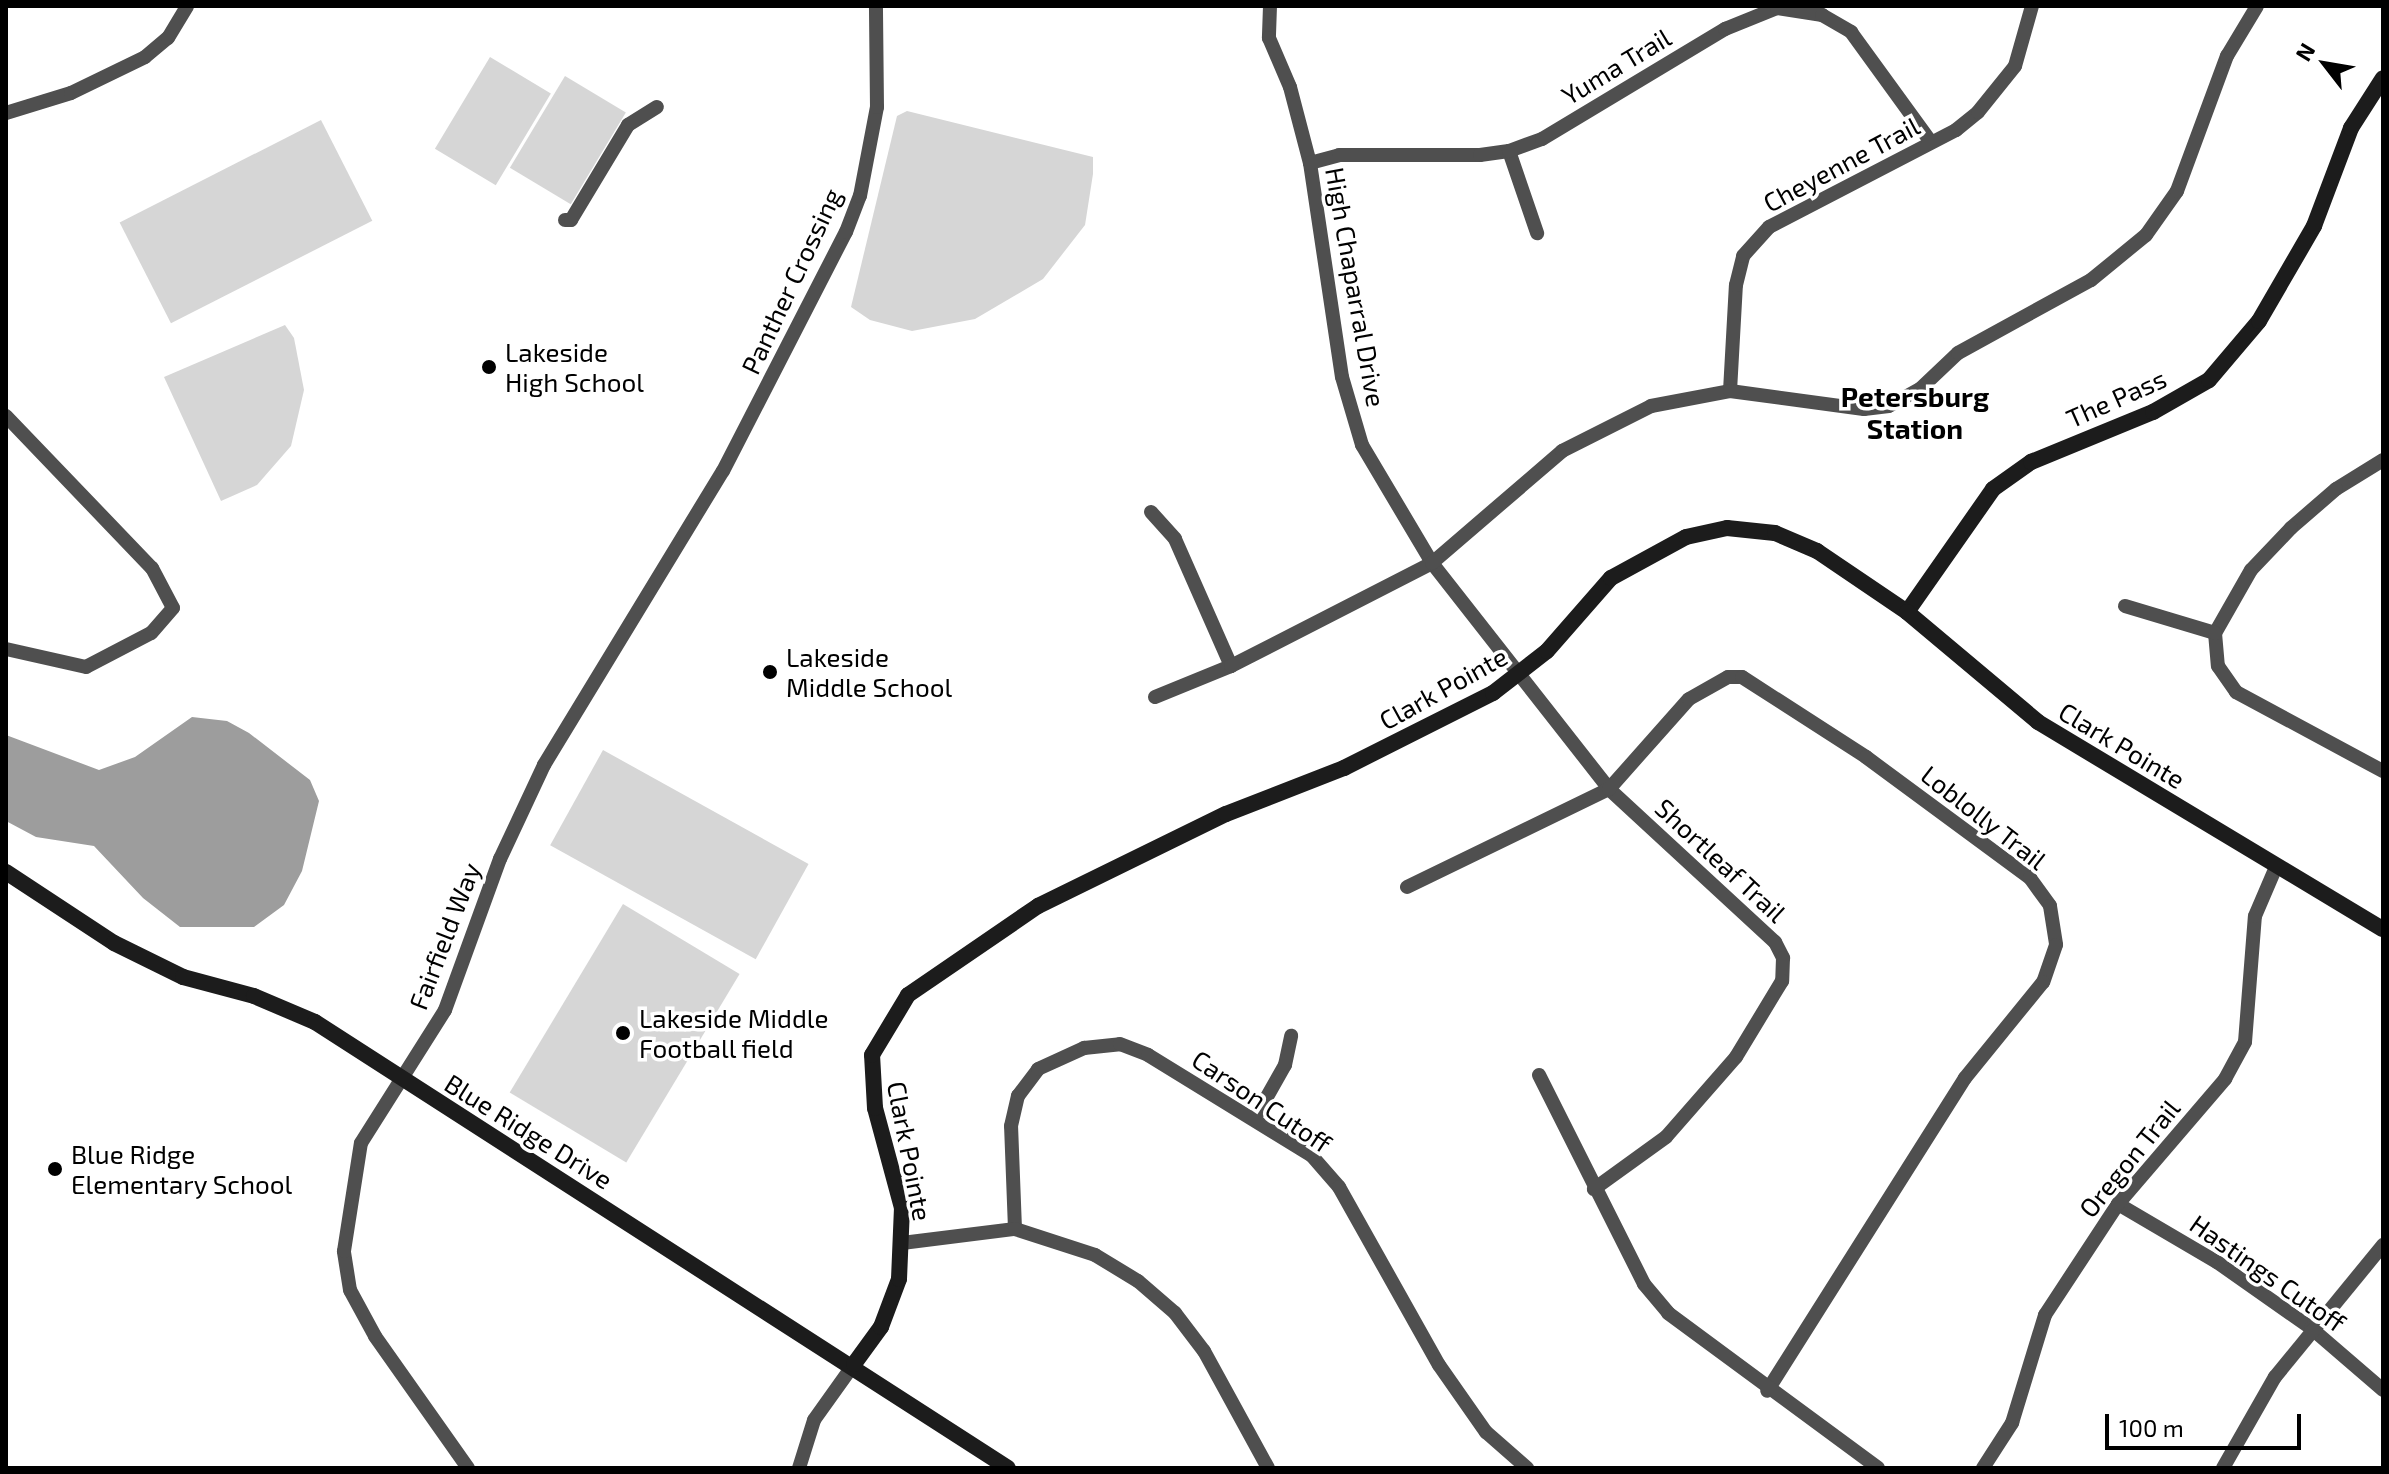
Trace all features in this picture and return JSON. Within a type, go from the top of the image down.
[{"type":"street","points":[[6,113],[71,93],[145,57],[168,38],[187,6]]},
{"type":"street","name":"Panther Crossing","points":[[723,471],[799,327],[860,196],[877,107],[876,6]]},
{"type":"street","name":"High Chaparral Drive","points":[[1270,6],[1269,38],[1290,87],[1310,163],[1342,377],[1358,432],[1432,563],[1521,674]]},
{"type":"street","name":"Cheyenne Trail","points":[[1730,391],[1736,285],[1743,256],[1769,227],[1956,130],[2001,89],[2015,66],[2032,6]]},
{"type":"street","points":[[1155,697],[1231,666],[1432,563],[1519,483],[1604,425],[1651,406],[1730,391],[1840,408],[1889,406],[1920,389],[1958,353],[2091,280],[2146,235],[2177,191],[2227,56],[2257,6]]},
{"type":"street","name":"Yuma Trail","points":[[1310,163],[1339,155],[1480,155],[1509,151],[1542,139],[1725,29],[1777,8],[1822,15],[1851,32],[1931,142]]},
{"type":"street","name":"The Pass","points":[[1907,612],[1993,489],[2031,462],[2153,412],[2209,380],[2259,321],[2306,240],[2351,128],[2383,78]]},
{"type":"street","points":[[565,220],[571,220],[628,125],[657,107]]},
{"type":"street","points":[[1509,151],[1537,233]]},
{"type":"street","points":[[6,416],[152,568],[173,608],[151,633],[86,667],[6,649]]},
{"type":"street","points":[[2383,460],[2336,489],[2291,528],[2251,570],[2215,633],[2218,666],[2236,692],[2383,771]]},
{"type":"street","name":"Fairfield Way","points":[[468,1468],[375,1336],[350,1290],[344,1251],[361,1143],[445,1010],[500,859],[544,765],[723,471]]},
{"type":"street","points":[[1151,512],[1175,539],[1231,666]]},
{"type":"street","name":"Clark Pointe","points":[[854,1364],[892,1303],[902,1243],[902,1208],[871,1084],[872,1055],[908,995],[1038,906],[1226,814],[1344,768],[1454,714],[1521,674],[1611,578],[1650,553],[1727,528],[1775,533],[1817,551],[1907,612],[2038,722],[2383,929]]},
{"type":"street","points":[[2125,606],[2215,633]]},
{"type":"street","name":"Shortleaf Trail","points":[[1521,674],[1609,789],[1775,942],[1783,958],[1782,981],[1766,1015],[1701,1099],[1666,1137],[1594,1189]]},
{"type":"street","name":"Loblolly Trail","points":[[1407,887],[1609,789],[1689,699],[1712,681],[1742,677],[1866,757],[2030,878],[2056,924],[2056,945],[2043,982],[1965,1078],[1767,1391]]},
{"type":"street","name":"Oregon Trail","points":[[1983,1468],[2012,1423],[2045,1315],[2118,1204],[2225,1079],[2245,1042],[2255,916],[2276,867]]},
{"type":"street","name":"Blue Ridge Drive","points":[[6,872],[114,943],[183,977],[254,996],[315,1022],[854,1364],[1008,1468]]},
{"type":"street","points":[[1255,1118],[1285,1065],[1291,1036]]},
{"type":"street","name":"Carson Cutoff","points":[[1015,1229],[1011,1126],[1018,1096],[1038,1069],[1061,1054],[1120,1044],[1255,1118],[1312,1156],[1339,1187],[1439,1365],[1486,1432],[1527,1468]]},
{"type":"street","points":[[1539,1075],[1644,1284],[1668,1313],[1767,1391],[1878,1468]]},
{"type":"street","name":"Hastings Cutoff","points":[[2118,1204],[2217,1262],[2311,1328],[2383,1390]]},
{"type":"street","points":[[902,1243],[1015,1229],[1095,1255],[1138,1281],[1175,1313],[1204,1351],[1268,1468]]},
{"type":"street","points":[[2223,1468],[2275,1377],[2311,1328],[2383,1245]]},
{"type":"street","points":[[799,1468],[814,1420],[854,1364]]},
{"type":"shaded area","points":[[490,57],[551,94],[496,185],[435,149]]},
{"type":"shaded area","points":[[565,76],[626,113],[571,204],[510,168]]},
{"type":"shaded area","points":[[907,111],[1093,157],[1085,225],[1043,279],[975,319],[912,331],[870,320],[851,307],[897,116]]},
{"type":"shaded area","points":[[321,120],[372,221],[171,323],[120,223]]},
{"type":"shaded area","points":[[285,325],[294,338],[304,390],[291,446],[257,485],[221,501],[164,377]]},
{"type":"shaded area","points":[[192,717],[227,721],[249,733],[310,780],[319,801],[302,871],[284,905],[254,927],[180,927],[143,898],[94,846],[36,837],[6,821],[6,735],[99,770],[135,757]]},
{"type":"shaded area","points":[[603,750],[809,864],[756,959],[550,845]]},
{"type":"shaded area","name":"Lakeside Middle Football field","points":[[623,904],[740,974],[626,1163],[510,1093]]},
{"type":"place","name":"Lakeside High School","points":[[489,367]]},
{"type":"place","name":"Lakeside Middle School","points":[[770,672]]},
{"type":"place","name":"Lakeside Middle Football field","points":[[623,1033]]},
{"type":"place","name":"Blue Ridge Elementary School","points":[[55,1169]]},
{"type":"district","name":"Petersburg Station","points":[[1915,412]]}]
